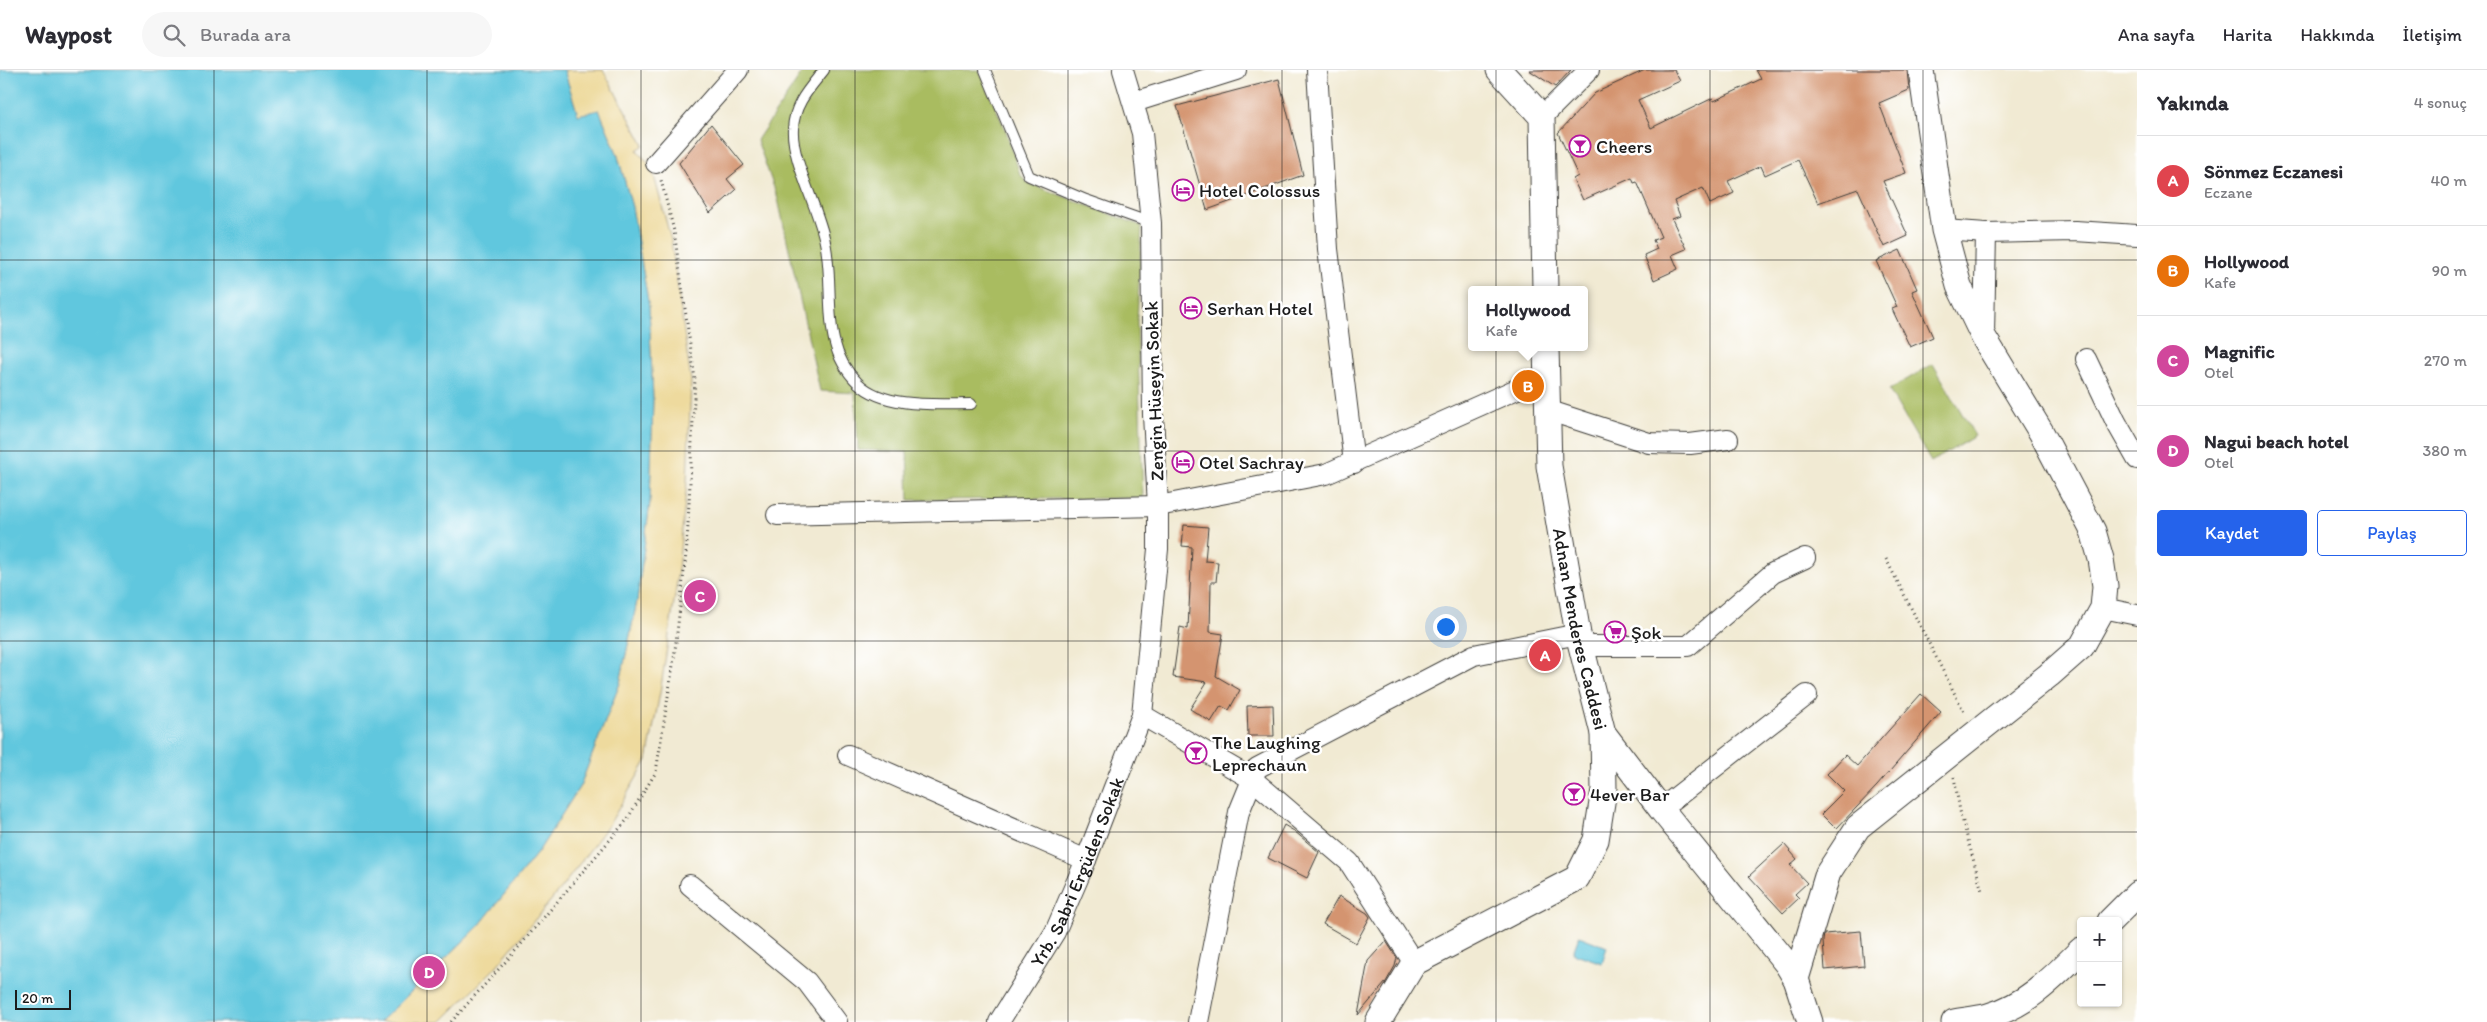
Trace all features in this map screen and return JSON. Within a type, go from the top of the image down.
[{"type":"street","points":[[656,163],[738,70]]},
{"type":"street","name":"Zengin Hüseyin Sokak","points":[[1123,70],[1142,133],[1151,223],[1153,415],[1158,506],[1158,549],[1142,715]]},
{"type":"street","points":[[1134,102],[1236,70]]},
{"type":"street","points":[[1317,70],[1328,249],[1354,463]]},
{"type":"street","points":[[1499,70],[1542,117],[1545,286]]},
{"type":"street","points":[[1542,117],[1589,70]]},
{"type":"street","points":[[1796,978],[1828,873],[1858,827],[1974,732],[2049,675],[2082,646],[2103,608],[2105,586],[2094,532],[2041,432],[1984,338],[1959,286],[1944,230],[1921,70]]},
{"type":"street","points":[[1944,230],[1986,233],[2075,231],[2137,235]]},
{"type":"street","points":[[1984,338],[1986,233]]},
{"type":"street","name":"Adnan Menderes Caddesi","points":[[1546,351],[1550,466],[1580,640],[1603,733],[1661,809],[1787,964],[1796,978],[1810,1022]]},
{"type":"street","points":[[2086,358],[2116,422],[2137,460]]},
{"type":"street","points":[[777,515],[1158,506],[1326,474],[1546,376]]},
{"type":"street","points":[[1547,410],[1649,443],[1690,444],[1728,439]]},
{"type":"street","points":[[1198,1022],[1238,812],[1257,768],[1474,655],[1580,640],[1688,646],[1773,573],[1805,558]]},
{"type":"street","points":[[2103,608],[2137,615]]},
{"type":"street","points":[[1661,809],[1807,695]]},
{"type":"street","points":[[1142,715],[1252,779],[1349,862],[1414,963]]},
{"type":"street","name":"Yrb. Sabri Ergüden Sokak","points":[[1001,1021],[1055,932],[1086,860],[1142,715]]},
{"type":"street","points":[[1378,1022],[1414,963],[1577,878],[1596,840],[1603,798],[1603,733]]},
{"type":"street","points":[[848,755],[1086,860]]},
{"type":"street","points":[[690,885],[807,982],[837,1022]]},
{"type":"street","points":[[2114,917],[2137,894]]},
{"type":"street","points":[[1954,1022],[1989,1016],[2015,1006],[2046,985],[2077,954]]},
{"type":"lane","points":[[824,70],[799,101],[793,130],[799,165],[817,209],[826,243],[830,282],[832,341],[840,361],[859,384],[883,397],[913,404],[972,404]]},
{"type":"lane","points":[[985,70],[1029,176],[1086,200],[1151,223]]},
{"type":"path","points":[[451,1022],[517,949],[626,821],[656,772],[674,659],[686,546],[695,379],[674,231],[656,163]]},
{"type":"path","points":[[1886,559],[1974,732]]},
{"type":"path","points":[[1950,752],[1960,811],[1982,890]]},
{"type":"green space","points":[[804,70],[979,70],[1006,131],[1020,174],[1028,183],[1142,226],[1137,322],[1143,498],[909,500],[907,452],[858,450],[855,393],[820,391],[778,199],[757,140]]},
{"type":"green space","points":[[1933,364],[1975,436],[1931,462],[1889,390]]},
{"type":"sand","points":[[564,70],[603,70],[644,145],[637,150],[652,168],[671,240],[691,381],[687,482],[676,589],[660,693],[647,760],[610,823],[562,887],[495,968],[441,1022],[380,1022],[478,927],[538,852],[580,786],[620,683],[637,601],[650,502],[653,399],[649,307],[632,207],[617,153],[599,110],[578,116]]},
{"type":"water","points":[[0,70],[564,70],[578,115],[599,110],[617,153],[632,207],[649,307],[653,399],[650,502],[637,601],[620,683],[580,786],[538,852],[478,927],[380,1022],[0,1022]]},
{"type":"water","points":[[1579,936],[1607,947],[1602,963],[1573,953]]},
{"type":"building","points":[[1529,70],[1571,70],[1555,87]]},
{"type":"building","points":[[1645,70],[1674,70],[1680,81],[1638,100],[1651,128],[1713,98],[1714,101],[1761,79],[1756,70],[1907,70],[1909,90],[1879,103],[1906,173],[1883,181],[1908,236],[1884,247],[1858,189],[1818,203],[1798,160],[1765,175],[1761,166],[1728,181],[1734,193],[1710,204],[1703,188],[1674,201],[1680,216],[1672,219],[1686,249],[1672,255],[1678,269],[1654,280],[1644,255],[1657,249],[1653,240],[1661,237],[1637,182],[1634,183],[1632,178],[1583,200],[1573,179],[1578,176],[1558,133],[1595,93]]},
{"type":"building","points":[[1279,79],[1303,175],[1207,210],[1177,106]]},
{"type":"building","points":[[711,124],[744,165],[727,179],[736,190],[710,213],[679,163]]},
{"type":"building","points":[[1900,250],[1917,289],[1912,291],[1933,337],[1910,347],[1892,309],[1897,307],[1876,261]]},
{"type":"building","points":[[1184,525],[1208,527],[1205,561],[1218,562],[1216,582],[1211,582],[1210,632],[1223,634],[1216,676],[1240,690],[1229,710],[1221,706],[1211,722],[1190,709],[1207,682],[1173,677],[1180,627],[1188,629],[1192,547],[1182,546]]},
{"type":"building","points":[[1921,694],[1941,712],[1877,786],[1836,829],[1821,814],[1844,791],[1827,774],[1845,755],[1857,766]]},
{"type":"building","points":[[1273,705],[1274,736],[1248,736],[1247,706]]},
{"type":"building","points":[[1284,825],[1319,852],[1307,878],[1268,858]]},
{"type":"building","points":[[1784,844],[1797,859],[1790,865],[1807,883],[1795,894],[1799,898],[1783,913],[1749,876]]},
{"type":"building","points":[[1339,896],[1367,913],[1370,917],[1356,943],[1323,924]]},
{"type":"building","points":[[1861,931],[1864,966],[1825,970],[1824,934]]},
{"type":"building","points":[[1386,941],[1397,958],[1395,966],[1386,982],[1358,1015],[1368,961]]},
{"type":"place","name":"Cheers","points":[[1580,146]]},
{"type":"place","name":"Hotel Colossus","points":[[1183,190]]},
{"type":"place","name":"Serhan Hotel","points":[[1191,308]]},
{"type":"place","name":"Hollywood","points":[[1528,386]]},
{"type":"place","name":"Otel Sachray","points":[[1183,462]]},
{"type":"place","name":"Magnific","points":[[700,596]]},
{"type":"place","name":"Şok","points":[[1615,632]]},
{"type":"place","name":"Sönmez Eczanesi","points":[[1545,655]]},
{"type":"place","name":"The Laughing Leprechaun","points":[[1196,753]]},
{"type":"place","name":"4ever Bar","points":[[1574,794]]},
{"type":"place","name":"Nagui beach hotel","points":[[429,972]]}]
